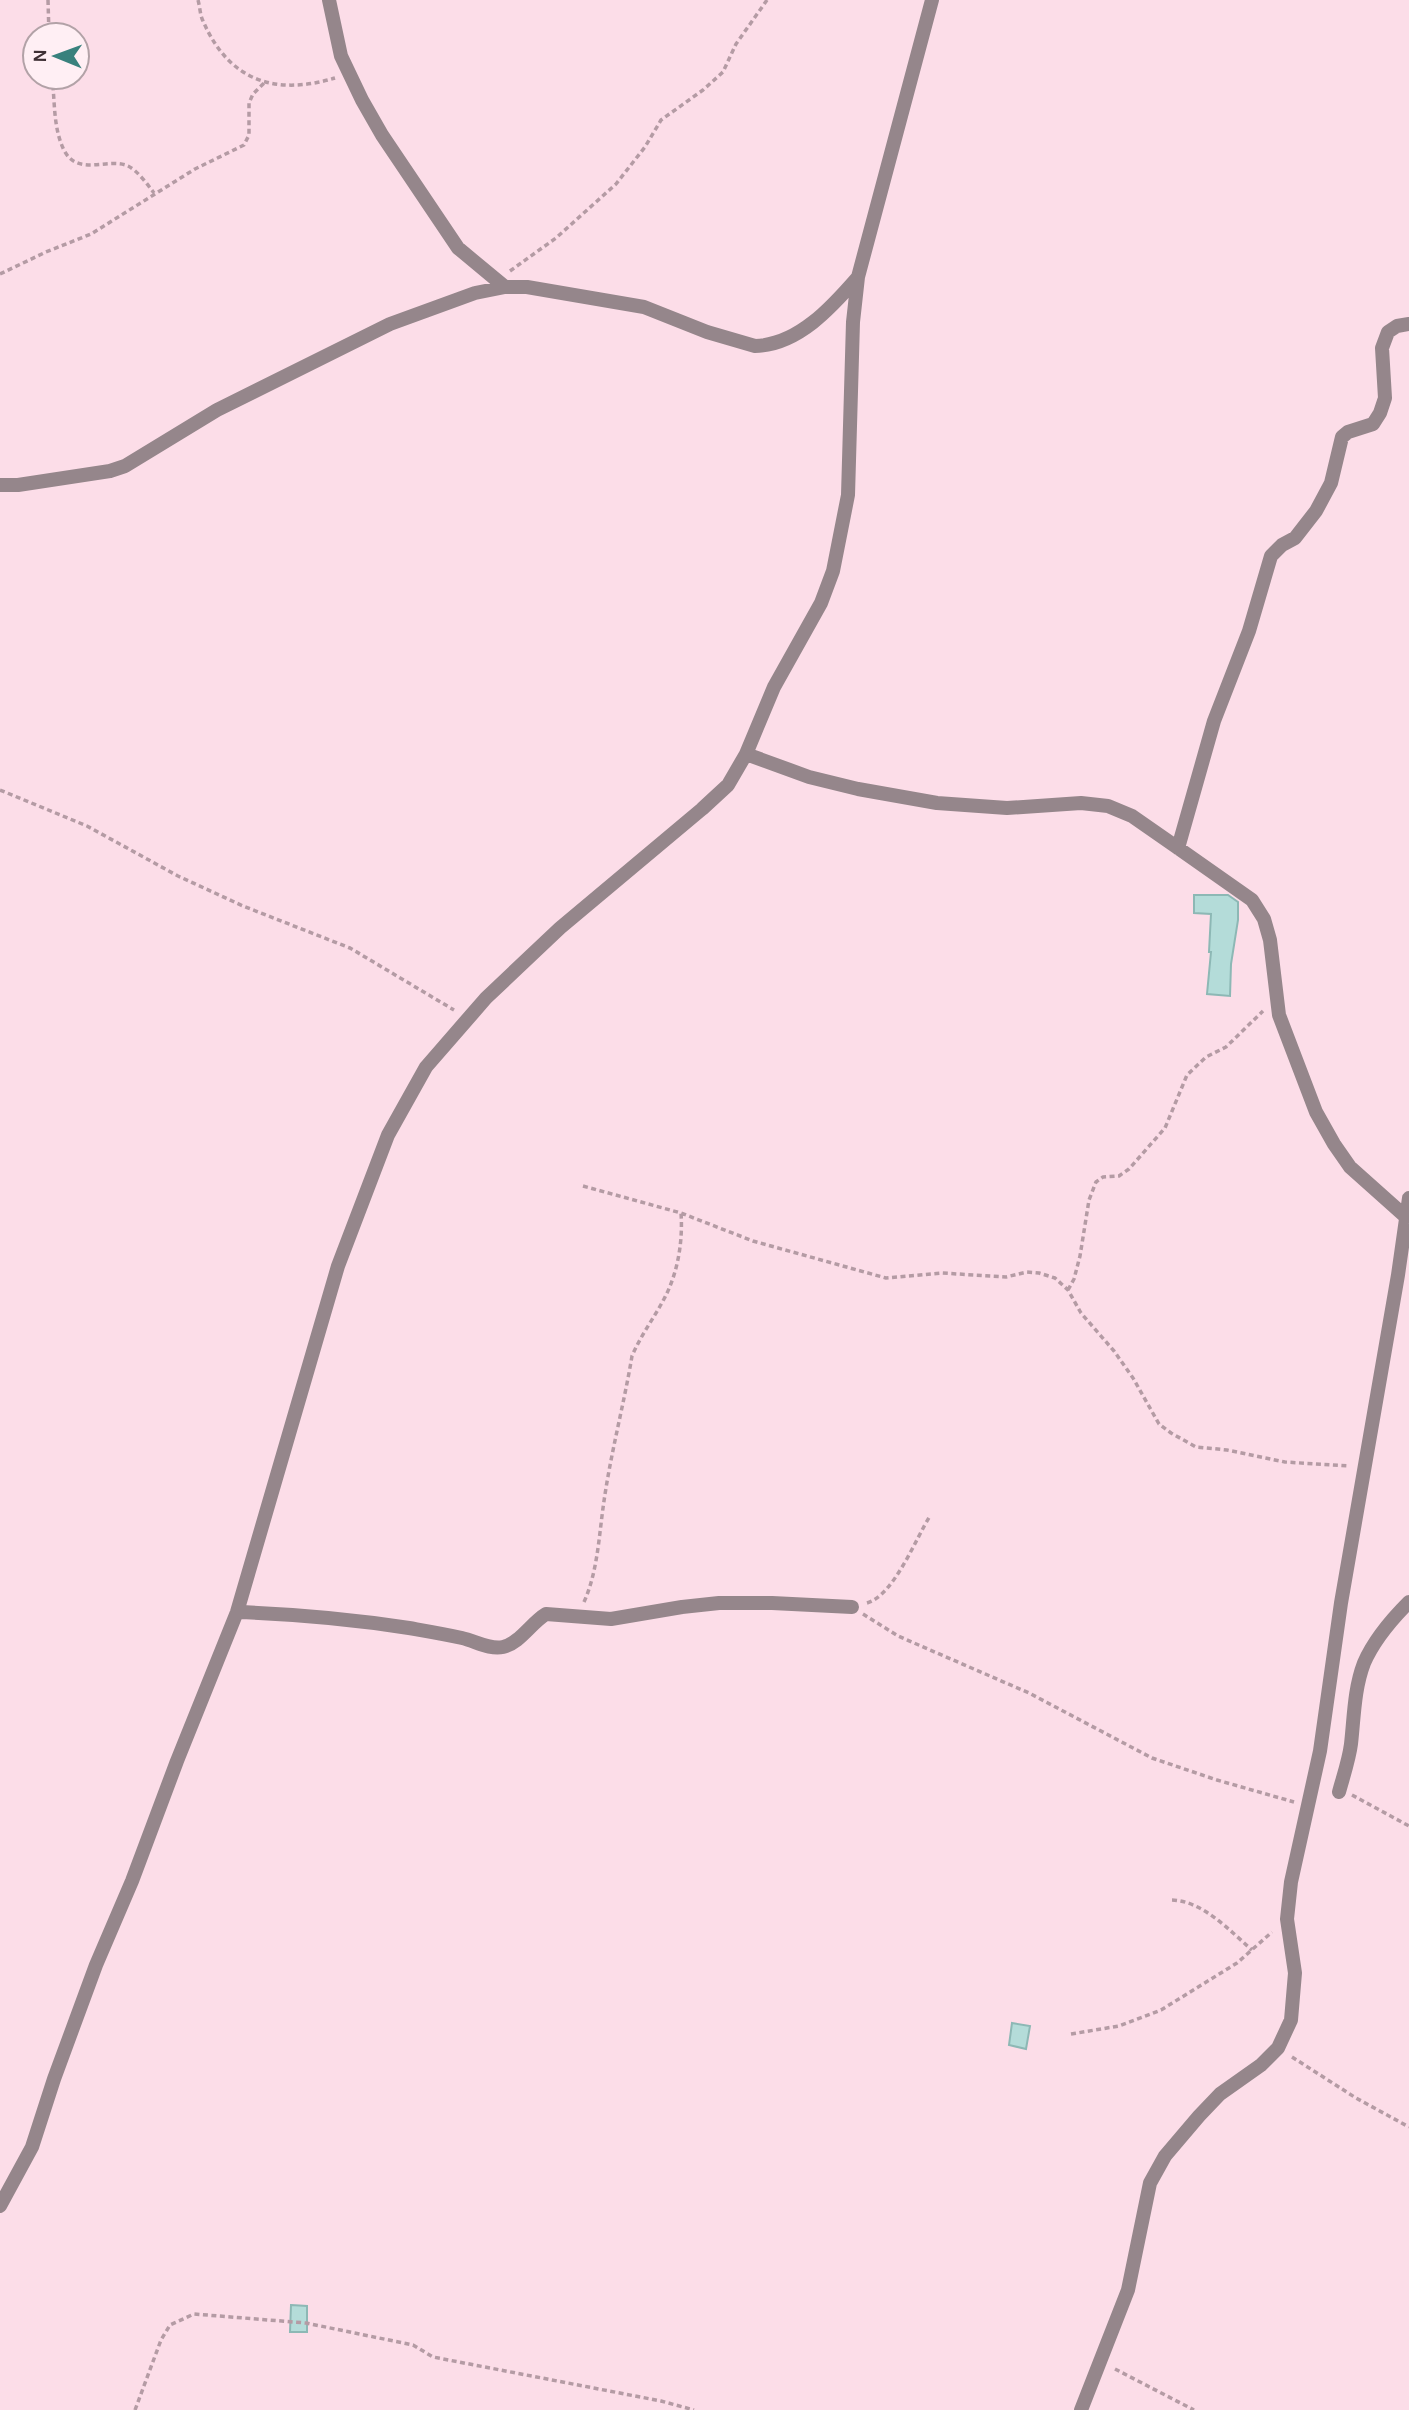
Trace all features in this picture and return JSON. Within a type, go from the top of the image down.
[{"type":"street","points":[[329,0],[341,56],[382,135],[458,248],[501,283]]},
{"type":"street","points":[[0,2206],[33,2147],[54,2079],[96,1965],[132,1881],[237,1612],[338,1266],[388,1135],[426,1067],[486,998],[560,928],[728,785],[746,754],[774,687],[821,603],[833,570],[848,495],[853,322],[858,277],[932,0]]},
{"type":"street","points":[[0,485],[18,485],[110,471],[124,466],[217,410],[390,324],[501,283],[617,300],[667,314],[707,332],[764,345],[786,338],[833,307],[858,277]]},
{"type":"street","points":[[1178,848],[1214,721],[1248,631],[1271,556],[1282,545],[1295,538],[1315,510],[1334,476],[1342,437],[1348,432],[1373,424],[1380,413],[1385,398],[1382,348],[1388,332],[1397,326],[1409,324]]},
{"type":"street","points":[[746,754],[809,777],[937,803],[1007,808],[1081,803],[1108,806],[1132,816],[1252,900],[1264,919],[1270,940],[1279,1015],[1316,1112],[1350,1167],[1408,1209],[1310,1798],[1291,1882],[1287,1919],[1295,1973],[1291,2020],[1278,2048],[1261,2065],[1220,2094],[1165,2156],[1150,2183],[1128,2290],[1081,2410]]},
{"type":"street","points":[[237,1612],[308,1614],[462,1638],[494,1648],[505,1647],[514,1642],[545,1614],[611,1619],[682,1607],[772,1602],[852,1607]]},
{"type":"street","points":[[1339,1792],[1351,1748],[1354,1708],[1363,1665],[1392,1619],[1409,1602]]},
{"type":"path","points":[[48,0],[49,21]]},
{"type":"path","points":[[198,0],[202,20],[233,66],[264,83],[286,86],[309,84],[350,74]]},
{"type":"path","points":[[501,283],[615,184],[645,147],[661,120],[723,72],[736,44],[767,0]]},
{"type":"path","points":[[0,274],[91,234],[195,169],[246,143],[249,135],[249,103],[253,94],[264,83]]},
{"type":"path","points":[[53,91],[56,122],[66,153],[74,160],[93,166],[120,163],[131,167],[155,193]]},
{"type":"path","points":[[0,790],[77,821],[178,876],[243,906],[349,948],[468,1018]]},
{"type":"path","points":[[1068,1290],[1080,1256],[1089,1200],[1096,1182],[1129,1169],[1165,1128],[1180,1088],[1195,1065],[1226,1047],[1256,1016],[1277,1000]]},
{"type":"path","points":[[583,1186],[681,1213],[753,1241],[886,1278],[942,1273],[1006,1277],[1027,1272],[1055,1278],[1068,1290],[1081,1313],[1114,1351],[1159,1424],[1171,1433],[1196,1447],[1227,1450],[1285,1462],[1330,1463],[1364,1468]]},
{"type":"path","points":[[578,1616],[589,1591],[632,1356],[666,1296],[680,1250],[681,1213]]},
{"type":"path","points":[[852,1607],[874,1601],[893,1583],[930,1516]]},
{"type":"path","points":[[852,1607],[898,1636],[1029,1693],[1152,1758],[1292,1803],[1310,1798]]},
{"type":"path","points":[[1339,1792],[1354,1795],[1409,1826]]},
{"type":"path","points":[[1172,1900],[1198,1907],[1252,1950]]},
{"type":"path","points":[[1071,2034],[1119,2026],[1160,2010],[1237,1963],[1287,1919]]},
{"type":"path","points":[[1278,2048],[1356,2098],[1409,2127]]},
{"type":"path","points":[[135,2410],[161,2340],[170,2325],[194,2314],[306,2323],[413,2345],[433,2357],[661,2401],[694,2410]]},
{"type":"path","points":[[1100,2361],[1194,2410]]},
{"type":"building","points":[[1194,895],[1228,895],[1238,902],[1230,996],[1207,994],[1211,914],[1194,913]]},
{"type":"building","points":[[1012,2023],[1030,2026],[1026,2049],[1009,2045]]},
{"type":"building","points":[[291,2305],[307,2306],[307,2332],[290,2332]]}]
